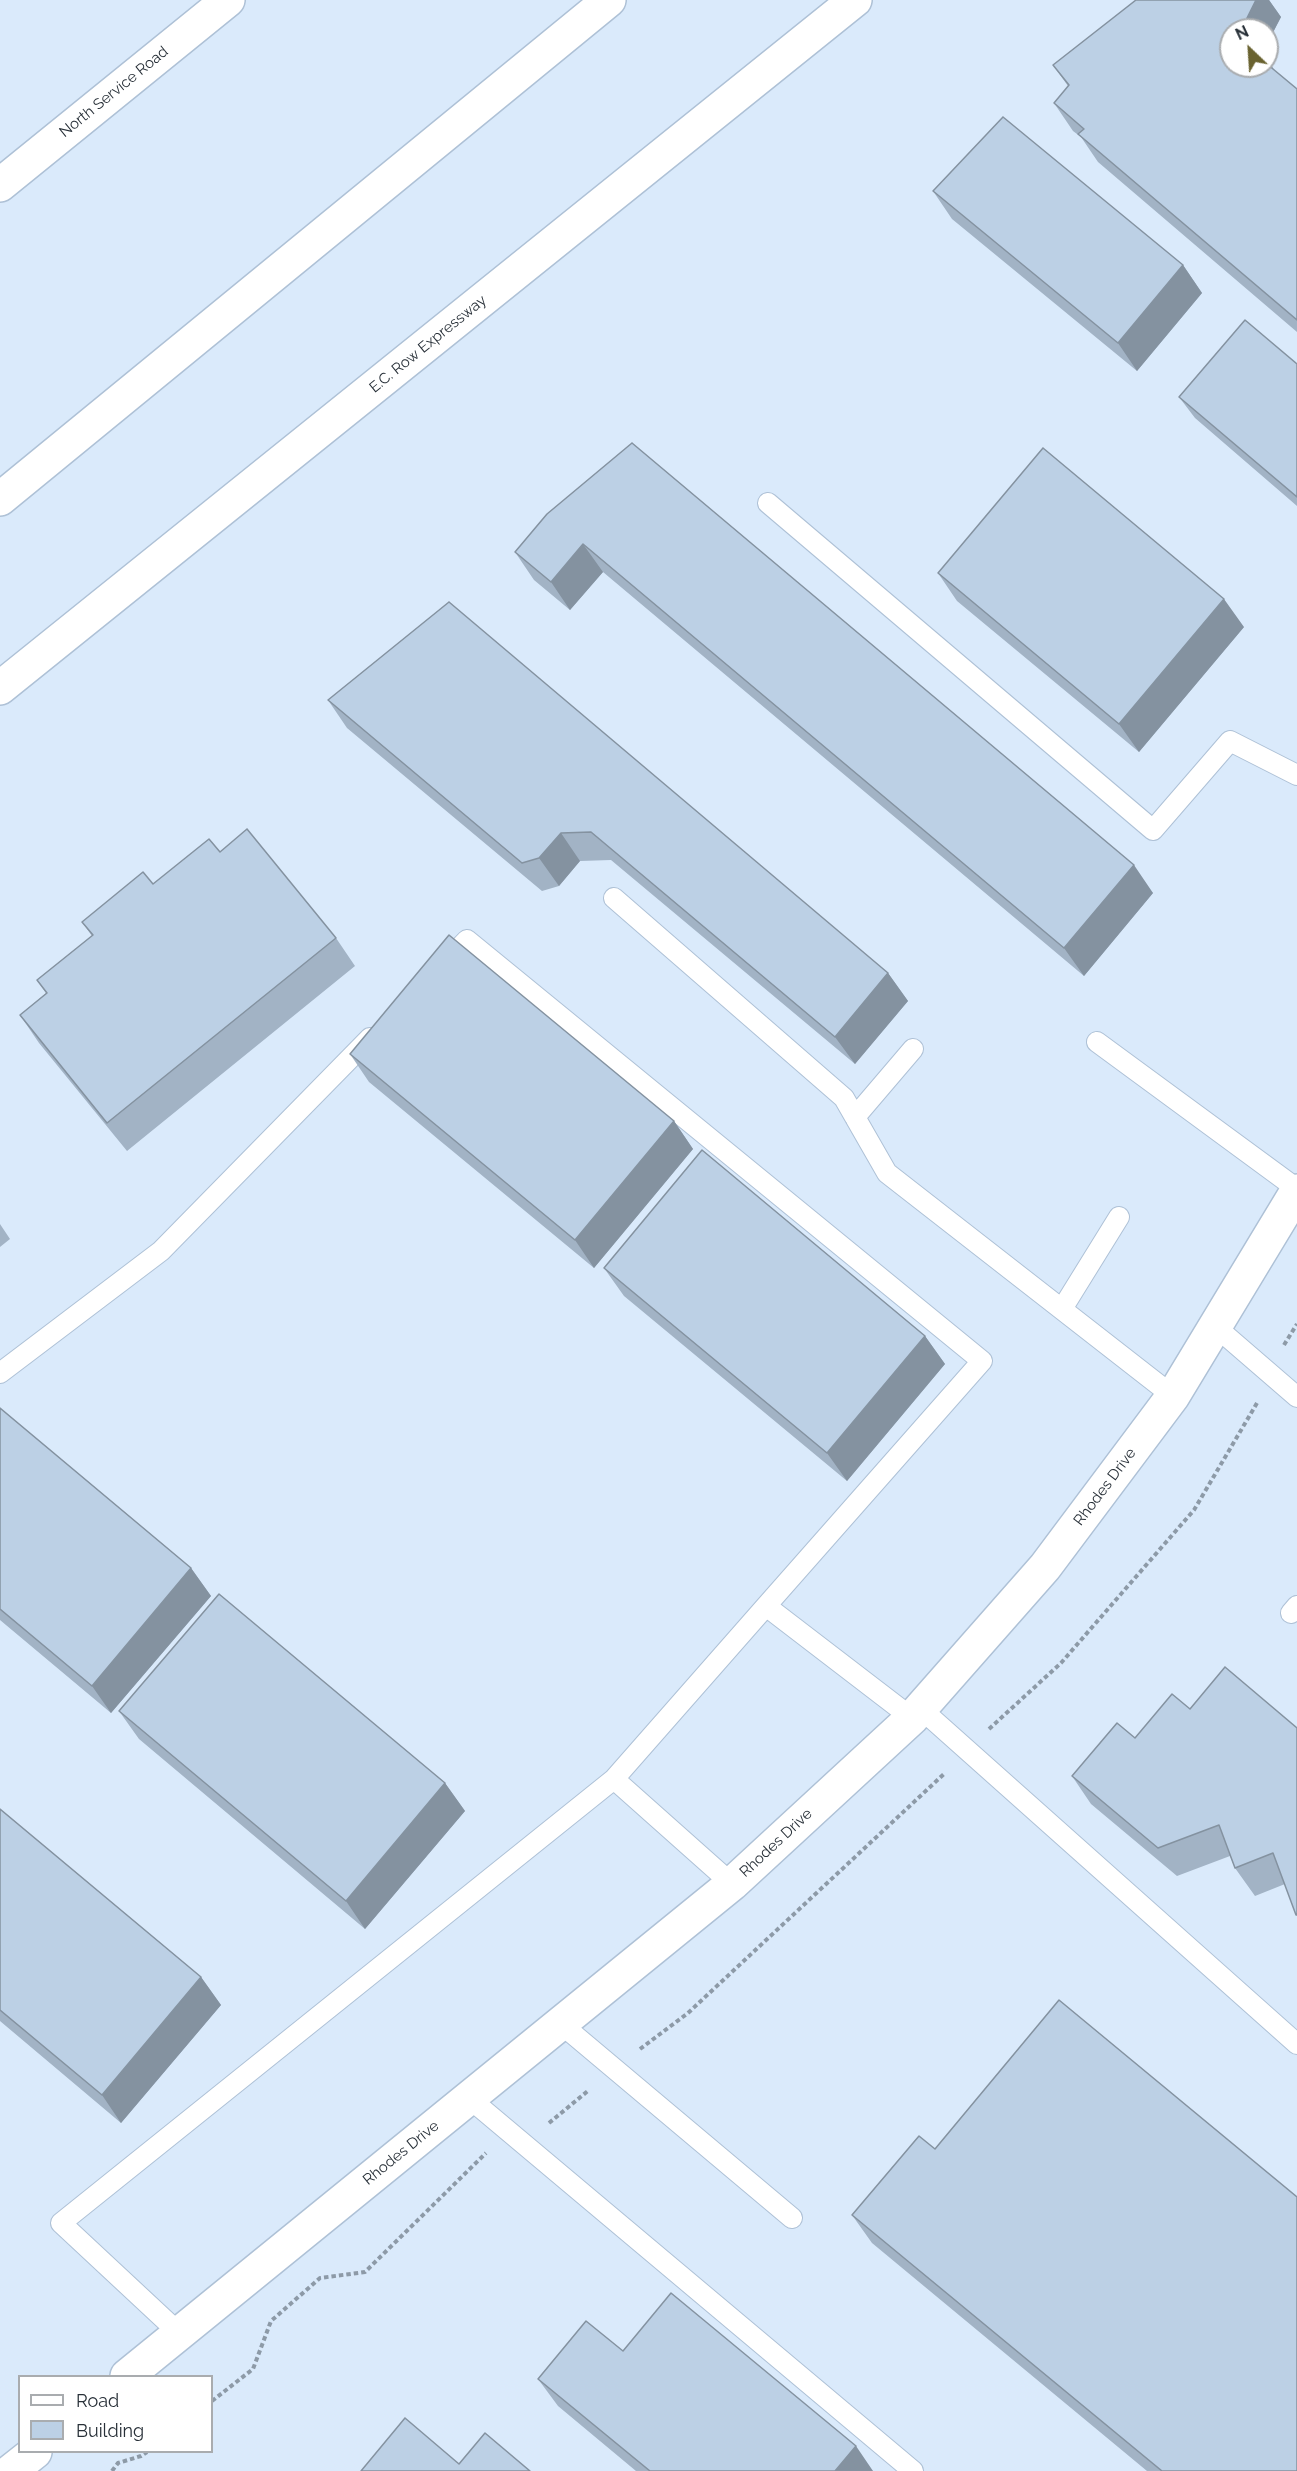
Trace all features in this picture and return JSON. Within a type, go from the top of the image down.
[{"type":"main road","name":"North Service Road","points":[[0,184],[228,0]]},
{"type":"main road","points":[[0,499],[609,0]]},
{"type":"main road","name":"E.C. Row Expressway","points":[[0,688],[855,0]]},
{"type":"main road","name":"Rhodes Drive","points":[[127,2375],[732,1884],[916,1713],[1045,1567],[1173,1396],[1297,1190]]},
{"type":"main road","points":[[11,2471],[32,2453]]},
{"type":"lane","points":[[768,503],[1153,830],[1230,741],[1297,775]]},
{"type":"lane","points":[[614,898],[844,1098],[887,1173],[1173,1396]]},
{"type":"lane","points":[[179,2334],[61,2223],[614,1779],[982,1361],[467,940],[434,974]]},
{"type":"lane","points":[[0,1373],[161,1251],[384,1024]]},
{"type":"lane","points":[[1097,1042],[1297,1190]]},
{"type":"lane","points":[[855,1117],[913,1049]]},
{"type":"lane","points":[[1062,1310],[1119,1217]]},
{"type":"lane","points":[[1216,1327],[1297,1397]]},
{"type":"lane","points":[[766,1606],[916,1713],[1297,2044]]},
{"type":"lane","points":[[614,1779],[732,1884]]},
{"type":"lane","points":[[560,2023],[792,2218]]},
{"type":"lane","points":[[469,2098],[912,2471]]},
{"type":"path","points":[[1283,1346],[1297,1324]]},
{"type":"path","points":[[998,1720],[1061,1663],[1194,1510],[1258,1401]]},
{"type":"path","points":[[633,2054],[688,2013],[944,1774]]},
{"type":"path","points":[[542,2128],[587,2092]]},
{"type":"path","points":[[213,2400],[253,2369],[271,2321],[320,2278],[365,2272],[484,2154]]},
{"type":"path","points":[[112,2471],[118,2463],[145,2453]]},
{"type":"building","points":[[1136,0],[1256,0],[1247,18],[1219,18],[1219,78],[1279,78],[1279,74],[1297,89],[1297,320],[1078,134],[1084,129],[1054,103],[1069,85],[1053,65]]},
{"type":"building","points":[[1003,117],[1183,265],[1118,343],[933,191]]},
{"type":"building","points":[[1245,320],[1297,364],[1297,497],[1179,397]]},
{"type":"building","points":[[632,443],[1134,865],[1064,948],[583,544],[551,582],[515,552],[547,514]]},
{"type":"building","points":[[1043,448],[1224,599],[1119,724],[938,573]]},
{"type":"building","points":[[449,602],[888,973],[835,1037],[591,832],[561,833],[539,858],[522,863],[328,700]]},
{"type":"building","points":[[247,829],[336,938],[107,1123],[20,1015],[47,993],[37,980],[93,935],[82,922],[143,872],[153,884],[209,839],[220,852]]},
{"type":"building","points":[[449,935],[674,1121],[575,1240],[350,1054]]},
{"type":"building","points":[[702,1150],[925,1336],[827,1453],[604,1268]]},
{"type":"building","points":[[0,1408],[191,1568],[92,1686],[0,1609]]},
{"type":"building","points":[[219,1594],[445,1783],[346,1901],[119,1711]]},
{"type":"building","points":[[1225,1667],[1297,1728],[1297,1915],[1273,1853],[1235,1868],[1219,1825],[1158,1848],[1072,1776],[1117,1723],[1135,1738],[1172,1694],[1190,1709]]},
{"type":"building","points":[[0,1809],[201,1977],[102,2095],[0,2010]]},
{"type":"building","points":[[1059,2000],[1297,2197],[1297,2471],[1162,2471],[852,2215],[919,2136],[935,2149]]},
{"type":"building","points":[[671,2293],[856,2446],[835,2471],[650,2471],[538,2379],[586,2321],[623,2351]]},
{"type":"building","points":[[405,2418],[459,2464],[485,2433],[530,2471],[361,2471]]}]
